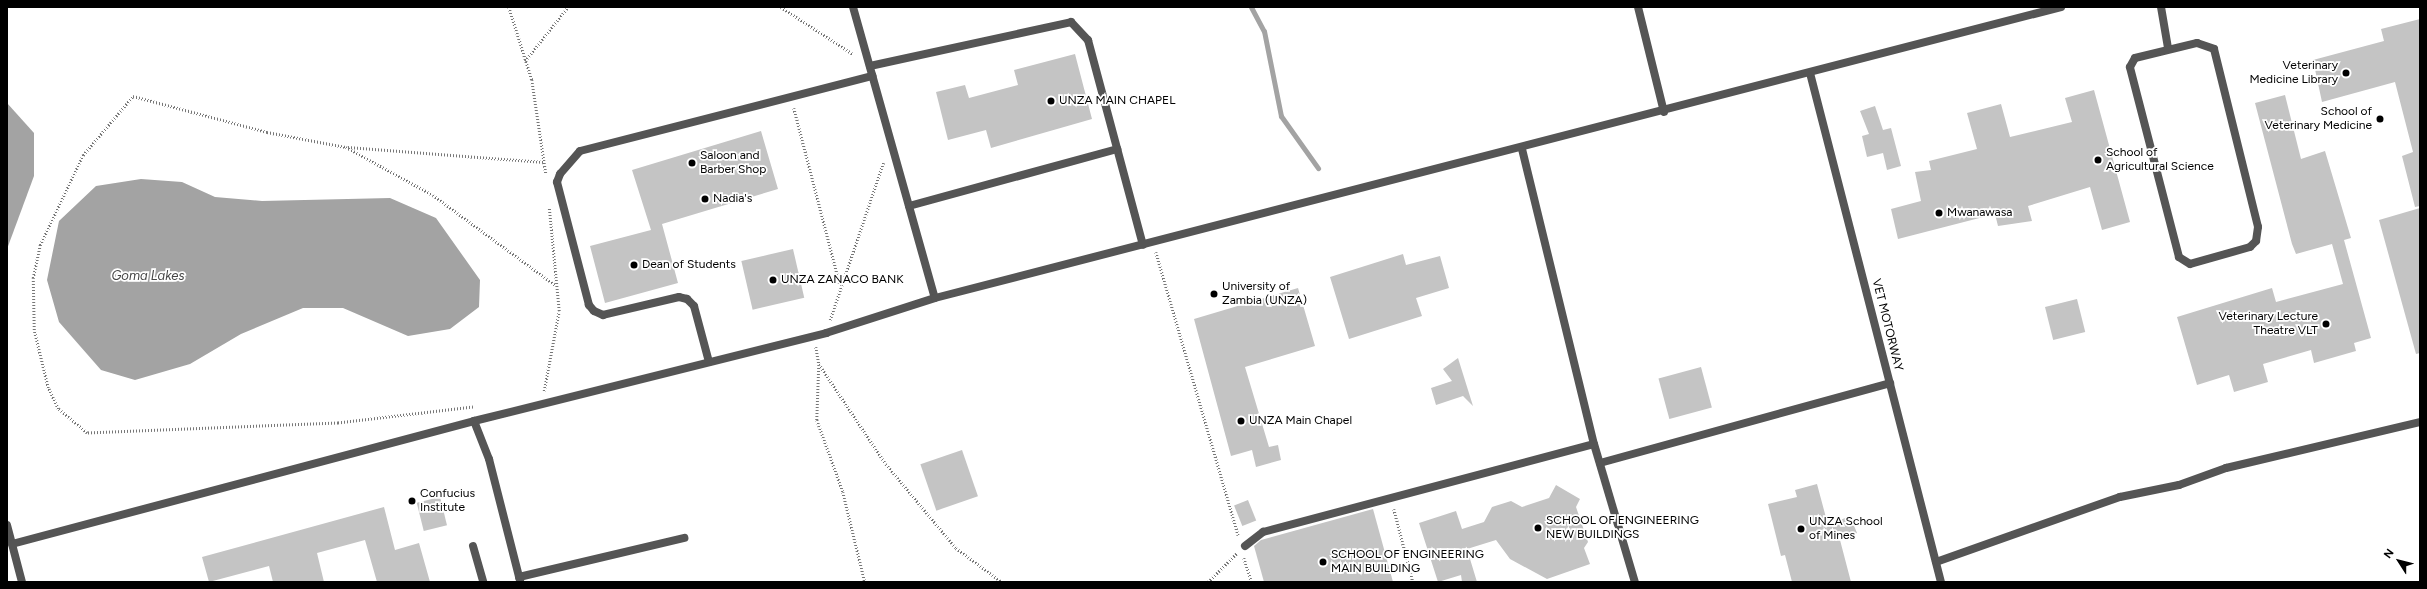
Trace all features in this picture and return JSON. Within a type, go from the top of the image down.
[{"type":"lane","points":[[853,7],[935,298]]},
{"type":"lane","points":[[1638,7],[1664,112]]},
{"type":"lane","points":[[12,544],[474,421],[826,334],[935,298],[1522,149],[2061,7]]},
{"type":"lane","points":[[2160,7],[2168,48]]},
{"type":"lane","points":[[870,66],[1071,22],[1088,40],[1143,245]]},
{"type":"lane","points":[[2197,43],[2214,49],[2258,227],[2256,241],[2250,247],[2190,264],[2179,257],[2130,67],[2136,58],[2168,48],[2197,43]]},
{"type":"lane","name":"VET MOTORWAY","points":[[1810,73],[1941,582]]},
{"type":"lane","points":[[709,362],[694,306],[688,299],[679,297],[603,315],[594,311],[589,305],[557,182],[567,163],[580,151],[873,76]]},
{"type":"lane","points":[[909,206],[1117,149]]},
{"type":"lane","points":[[1522,149],[1594,444],[1635,582]]},
{"type":"lane","points":[[1600,463],[1890,383]]},
{"type":"lane","points":[[474,421],[489,459],[520,580],[684,538]]},
{"type":"lane","points":[[1936,562],[2120,498],[2179,485],[2226,468],[2420,422]]},
{"type":"lane","points":[[1243,547],[1263,532],[1594,444]]},
{"type":"lane","points":[[7,525],[22,582]]},
{"type":"lane","points":[[472,546],[483,582]]},
{"type":"path","points":[[509,7],[532,80],[547,181]]},
{"type":"path","points":[[525,61],[568,7]]},
{"type":"path","points":[[781,7],[870,66]]},
{"type":"path","points":[[482,406],[338,424],[87,434],[58,409],[46,380],[34,330],[33,278],[40,245],[83,156],[133,96],[267,132],[346,147],[544,162]]},
{"type":"path","points":[[791,97],[840,286]]},
{"type":"path","points":[[826,334],[840,286],[891,141]]},
{"type":"path","points":[[346,147],[433,195],[555,285]]},
{"type":"path","points":[[543,398],[559,311],[555,285],[549,203]]},
{"type":"path","points":[[1153,243],[1252,582]]},
{"type":"path","points":[[814,336],[818,364],[818,420],[843,492],[865,582]]},
{"type":"path","points":[[818,364],[886,464],[956,548],[1002,582]]},
{"type":"path","points":[[1392,498],[1413,582]]},
{"type":"path","points":[[1208,582],[1243,547]]},
{"type":"water","points":[[7,103],[34,133],[34,176],[7,249]]},
{"type":"water","name":"Goma Lakes","points":[[141,179],[182,182],[215,197],[262,201],[390,198],[436,218],[480,280],[479,307],[450,329],[408,336],[343,308],[303,308],[241,334],[190,364],[135,380],[101,370],[59,322],[47,280],[59,221],[96,186]]},
{"type":"building","points":[[2420,19],[2420,206],[2415,207],[2402,156],[2413,152],[2395,82],[2322,102],[2313,60],[2384,41],[2381,29]]},
{"type":"building","name":"UNZA MAIN CHAPEL","points":[[1075,54],[1092,119],[991,148],[986,130],[948,140],[936,92],[965,85],[969,98],[1018,85],[1014,70]]},
{"type":"building","points":[[2094,90],[2130,222],[2102,230],[2090,187],[2028,206],[2032,221],[1998,226],[1995,214],[1898,239],[1891,209],[1921,201],[1915,172],[1931,170],[1929,161],[1977,149],[1967,113],[2001,104],[2010,137],[2072,122],[2065,98]]},
{"type":"building","points":[[2285,95],[2301,159],[2325,151],[2351,238],[2344,240],[2371,338],[2354,343],[2356,351],[2314,363],[2311,350],[2263,364],[2268,382],[2234,392],[2229,375],[2197,385],[2177,317],[2272,288],[2276,302],[2343,284],[2332,244],[2296,254],[2292,244],[2255,103]]},
{"type":"building","points":[[1875,106],[1883,130],[1891,128],[1901,166],[1887,170],[1883,153],[1867,157],[1862,136],[1869,134],[1860,111]]},
{"type":"building","points":[[761,131],[778,189],[662,224],[678,283],[605,303],[590,246],[651,230],[632,170]]},
{"type":"building","points":[[2420,208],[2420,353],[2416,354],[2379,220]]},
{"type":"building","name":"UNZA ZANACO BANK","points":[[793,249],[804,298],[753,310],[741,261]]},
{"type":"building","points":[[1403,254],[1406,265],[1440,256],[1449,288],[1416,298],[1422,316],[1349,339],[1330,277]]},
{"type":"building","points":[[1298,288],[1315,346],[1245,367],[1269,447],[1278,445],[1281,460],[1256,467],[1252,450],[1231,456],[1194,319]]},
{"type":"building","points":[[2077,299],[2085,332],[2053,340],[2045,307]]},
{"type":"building","points":[[1458,358],[1473,406],[1463,396],[1436,405],[1431,388],[1452,381],[1443,369]]},
{"type":"building","points":[[1701,367],[1712,408],[1669,419],[1658,378]]},
{"type":"building","points":[[962,450],[978,496],[936,511],[920,464]]},
{"type":"building","name":"UNZA School of Mines","points":[[1817,484],[1828,525],[1850,516],[1857,533],[1840,540],[1851,582],[1792,582],[1785,555],[1781,556],[1768,504],[1797,497],[1795,490]]},
{"type":"building","name":"SCHOOL OF ENGINEERING NEW BUILDINGS","points":[[1556,485],[1580,499],[1576,507],[1588,542],[1584,548],[1590,564],[1547,579],[1510,559],[1496,540],[1467,549],[1477,582],[1462,582],[1461,575],[1438,582],[1419,523],[1456,511],[1462,529],[1484,522],[1492,507],[1511,501],[1522,507],[1549,498]]},
{"type":"building","points":[[440,497],[447,525],[424,531],[417,503]]},
{"type":"building","points":[[1248,500],[1256,520],[1242,526],[1234,506]]},
{"type":"building","points":[[384,507],[395,550],[419,543],[430,582],[377,582],[365,540],[317,553],[324,582],[273,582],[269,566],[209,582],[202,557]]},
{"type":"building","name":"SCHOOL OF ENGINEERING MAIN BUILDING","points":[[1373,509],[1393,582],[1264,582],[1254,546],[1261,540]]},
{"type":"waterway","points":[[1251,7],[1264,31],[1281,116],[1318,168]]},
{"type":"place","name":"Veterinary Medicine Library","points":[[2346,73]]},
{"type":"place","name":"UNZA MAIN CHAPEL","points":[[1051,101]]},
{"type":"place","name":"School of Veterinary Medicine","points":[[2380,119]]},
{"type":"place","name":"School of Agricultural Science","points":[[2098,160]]},
{"type":"place","name":"Saloon and Barber Shop","points":[[692,163]]},
{"type":"place","name":"Nadia's","points":[[705,199]]},
{"type":"place","name":"Mwanawasa","points":[[1939,213]]},
{"type":"place","name":"Dean of Students","points":[[634,265]]},
{"type":"place","name":"UNZA ZANACO BANK","points":[[773,280]]},
{"type":"place","name":"University of Zambia (UNZA)","points":[[1214,294]]},
{"type":"place","name":"Veterinary Lecture Theatre VLT","points":[[2326,324]]},
{"type":"place","name":"UNZA Main Chapel","points":[[1241,421]]},
{"type":"place","name":"Confucius Institute","points":[[412,501]]},
{"type":"place","name":"SCHOOL OF ENGINEERING NEW BUILDINGS","points":[[1538,528]]},
{"type":"place","name":"UNZA School of Mines","points":[[1801,529]]},
{"type":"place","name":"SCHOOL OF ENGINEERING MAIN BUILDING","points":[[1323,562]]}]
